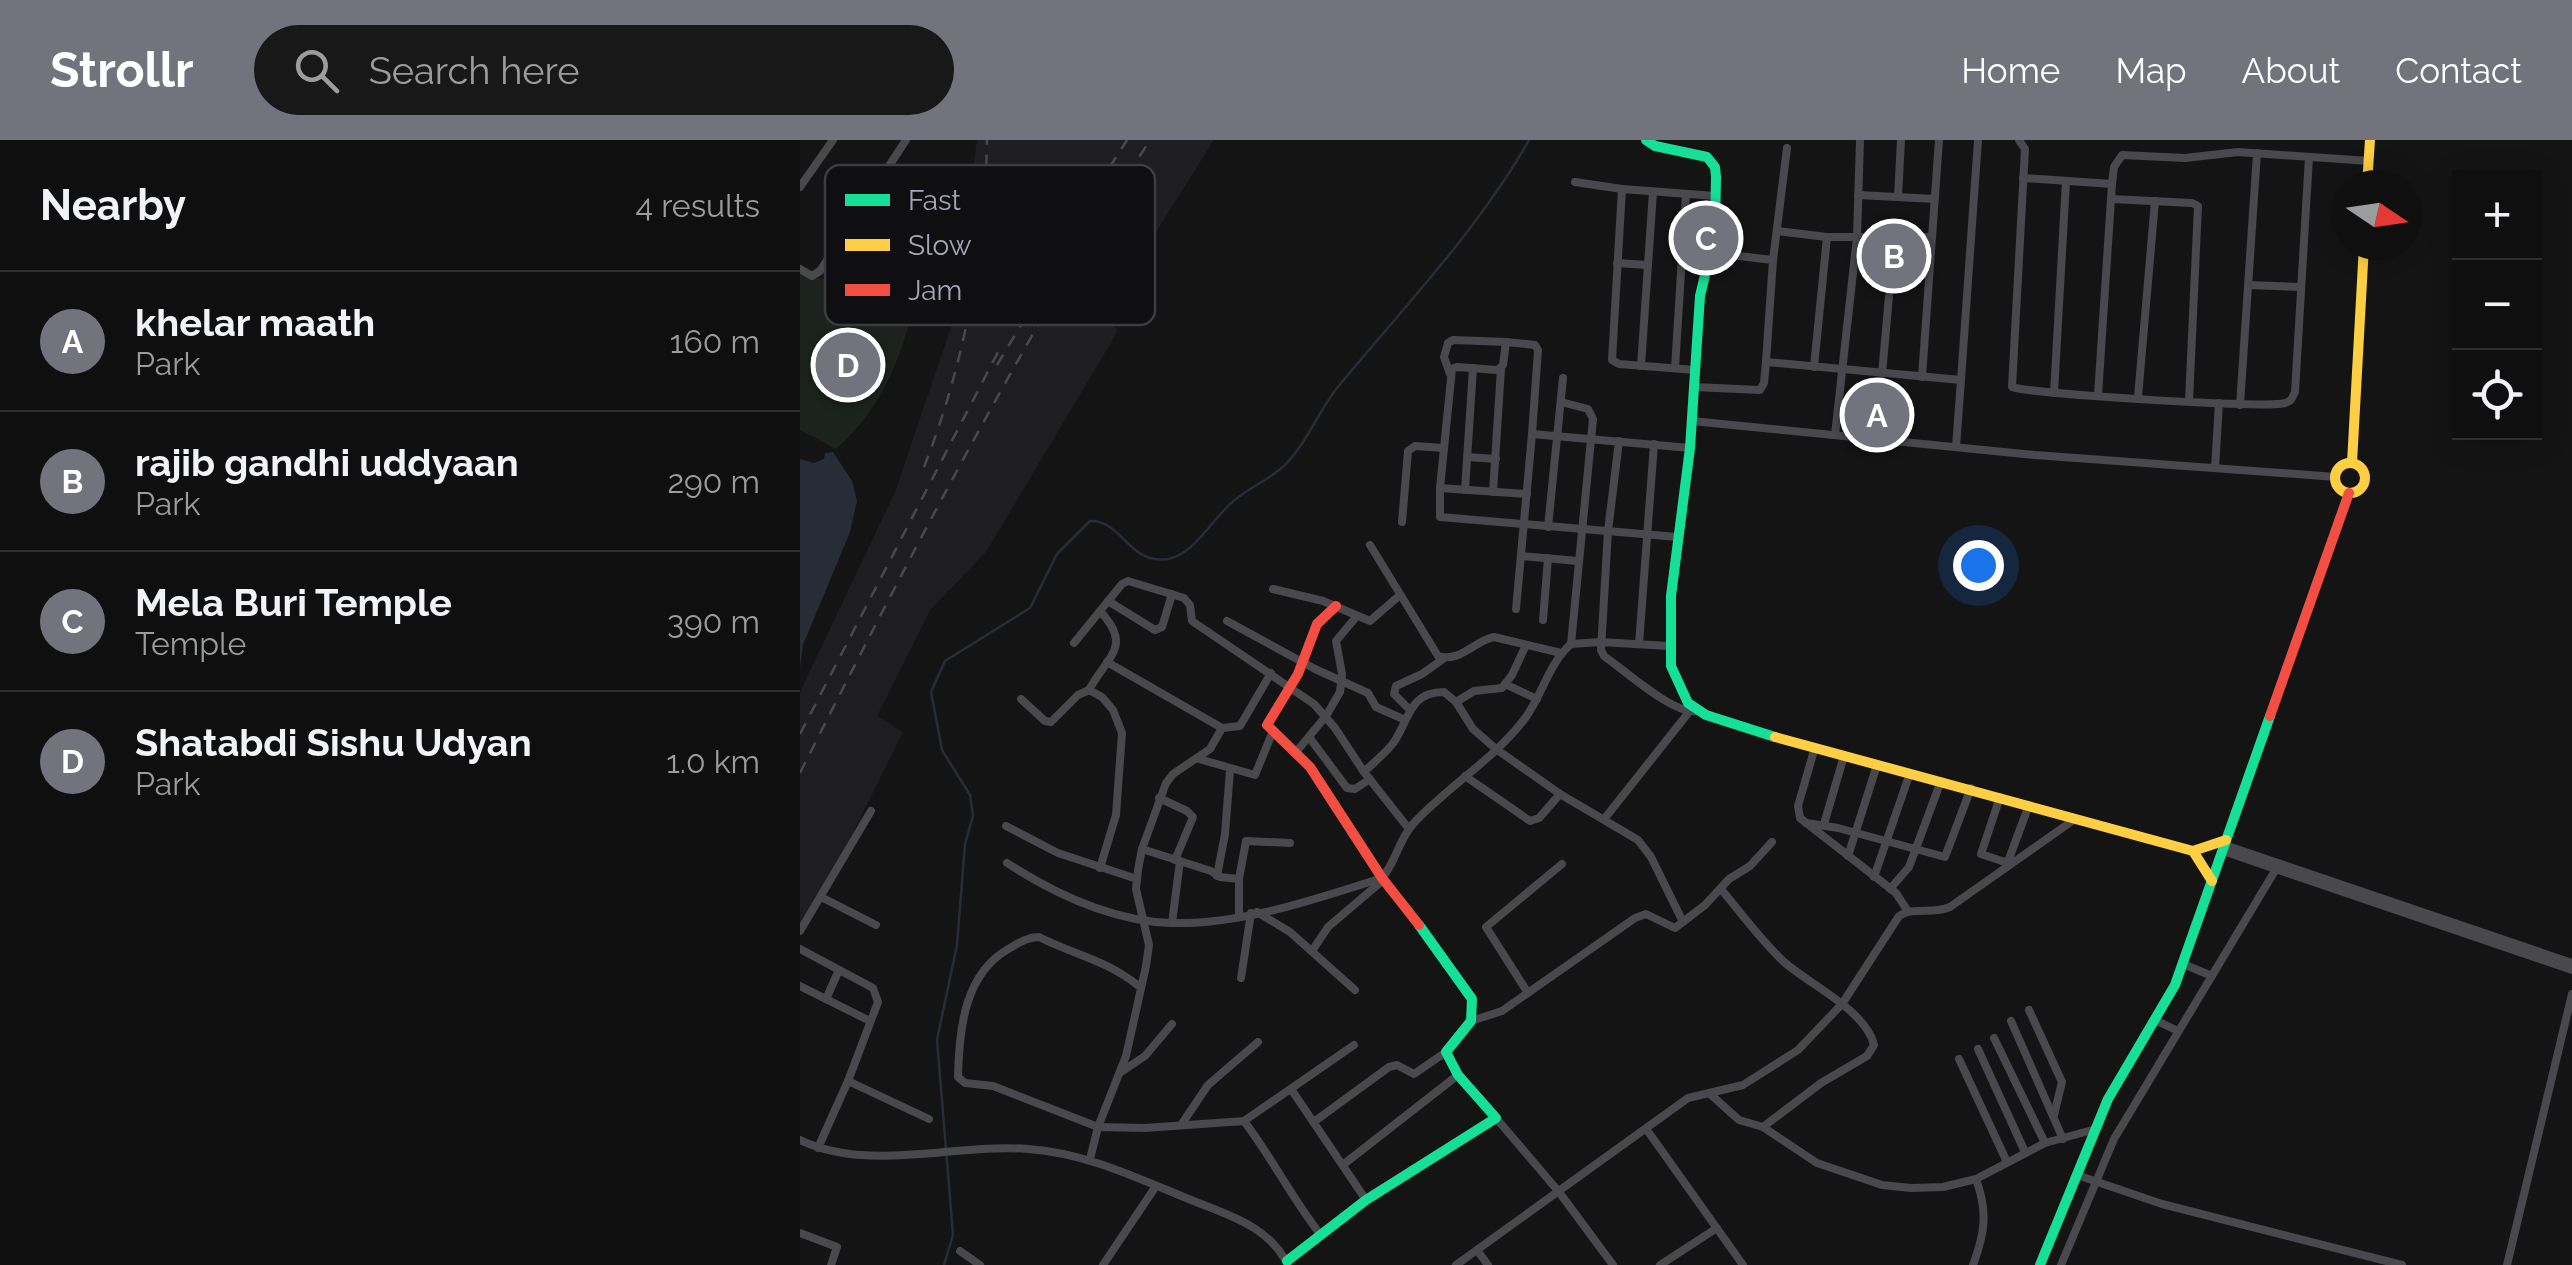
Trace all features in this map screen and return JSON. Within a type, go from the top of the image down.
[{"type":"street","points":[[800,187],[833,140]]},
{"type":"street","points":[[890,165],[906,140]]},
{"type":"street","points":[[1646,140],[1656,146],[1707,157],[1715,167],[1712,253],[1700,296],[1690,448],[1669,646],[1678,685],[1692,712]]},
{"type":"street","points":[[1835,435],[1856,237],[1860,140]]},
{"type":"street","points":[[1898,198],[1901,140]]},
{"type":"street","points":[[1922,377],[1939,140]]},
{"type":"street","points":[[1956,447],[1978,140]]},
{"type":"street","points":[[2019,140],[2025,149],[2010,382],[2018,390],[2240,405],[2284,404],[2293,398],[2309,158]]},
{"type":"street","points":[[2369,170],[2370,140]]},
{"type":"street","points":[[1694,388],[1760,390],[1764,383],[1772,260],[1787,148]]},
{"type":"street","points":[[2098,395],[2112,184],[2118,159],[2128,154],[2165,158],[2257,153],[2369,160]]},
{"type":"street","points":[[2240,405],[2257,153]]},
{"type":"street","points":[[2023,178],[2112,184]]},
{"type":"street","points":[[1574,182],[1715,196]]},
{"type":"street","points":[[2054,392],[2066,182]]},
{"type":"street","points":[[1622,189],[1612,360],[1619,364],[1694,370]]},
{"type":"street","points":[[1640,366],[1653,192]]},
{"type":"street","points":[[1675,368],[1686,194]]},
{"type":"street","points":[[1858,195],[1935,199]]},
{"type":"street","points":[[2111,199],[2192,203],[2200,213],[2189,401]]},
{"type":"street","points":[[2138,397],[2155,201]]},
{"type":"street","points":[[1776,232],[1827,237],[1932,237]]},
{"type":"street","points":[[1814,367],[1827,237]]},
{"type":"street","points":[[1712,253],[1772,260]]},
{"type":"street","points":[[2352,463],[2363,260]]},
{"type":"street","points":[[800,269],[812,276],[825,263]]},
{"type":"street","points":[[1618,263],[1648,265]]},
{"type":"street","points":[[2248,285],[2301,288]]},
{"type":"street","points":[[1882,374],[1889,296]]},
{"type":"street","points":[[1516,609],[1522,556],[1524,525],[1532,434],[1538,350],[1531,343],[1453,340],[1448,343],[1444,357],[1450,374],[1438,512],[1445,520],[1524,525],[1581,529],[1678,537]]},
{"type":"street","points":[[1493,492],[1506,342]]},
{"type":"street","points":[[1766,362],[1961,380]]},
{"type":"street","points":[[1450,374],[1457,367],[1501,369]]},
{"type":"street","points":[[1465,490],[1473,368]]},
{"type":"street","points":[[1548,527],[1564,378]]},
{"type":"street","points":[[1561,402],[1583,407],[1592,414],[1571,644]]},
{"type":"street","points":[[2215,468],[2219,403]]},
{"type":"street","points":[[1692,421],[1956,447],[2336,476]]},
{"type":"street","points":[[1532,434],[1690,448]]},
{"type":"street","points":[[1619,442],[1600,642],[1604,656],[1673,706],[2193,851],[2225,846],[2572,967]]},
{"type":"street","points":[[1638,644],[1654,444]]},
{"type":"street","points":[[1402,522],[1408,451],[1415,446],[1444,448]]},
{"type":"street","points":[[1467,457],[1496,459]]},
{"type":"street","points":[[2352,463],[2362,469],[2365,480],[2360,490],[2349,493],[2339,488],[2336,476],[2341,466],[2352,463]]},
{"type":"street","points":[[1440,488],[1527,494]]},
{"type":"street","points":[[2040,1265],[2108,1099],[2183,964],[2349,493]]},
{"type":"street","points":[[1370,546],[1443,659]]},
{"type":"street","points":[[1522,556],[1578,561]]},
{"type":"street","points":[[1543,620],[1548,558]]},
{"type":"street","points":[[1074,643],[1128,581],[1188,601],[1192,621],[1290,686],[1326,716],[1409,829]]},
{"type":"street","points":[[1273,589],[1336,606],[1370,621],[1400,594]]},
{"type":"street","points":[[1108,601],[1155,630],[1162,627],[1172,594]]},
{"type":"street","points":[[1336,606],[1317,624],[1303,663],[1267,725],[1297,751],[1382,879],[1472,999],[1471,1021]]},
{"type":"street","points":[[1020,699],[1051,722],[1078,695],[1090,690],[1115,649],[1117,632],[1100,611]]},
{"type":"street","points":[[1297,751],[1335,704],[1342,680],[1336,641],[1356,617]]},
{"type":"street","points":[[1227,621],[1372,696],[1380,710],[1403,719]]},
{"type":"street","points":[[1409,710],[1394,694],[1396,686],[1488,638],[1561,652]]},
{"type":"street","points":[[1312,951],[1328,927],[1382,879],[1409,829],[1528,715],[1561,652],[1571,644],[1600,642],[1669,646]]},
{"type":"street","points":[[1456,702],[1474,691],[1493,691],[1505,684],[1526,646]]},
{"type":"street","points":[[1107,662],[1222,728],[1240,726],[1271,673]]},
{"type":"street","points":[[1505,684],[1536,699]]},
{"type":"street","points":[[1090,690],[1112,710],[1122,733],[1116,815],[1100,868]]},
{"type":"street","points":[[1309,736],[1347,788],[1355,789],[1394,741],[1409,710],[1437,691],[1450,694],[1473,729],[1496,749],[1560,794],[1638,840],[1683,922]]},
{"type":"street","points":[[1605,818],[1692,712]]},
{"type":"street","points":[[1090,1159],[1098,1127],[1121,1072],[1149,945],[1136,889],[1142,849],[1159,798],[1173,774],[1200,759],[1222,728]]},
{"type":"street","points":[[1200,759],[1255,775],[1273,731]]},
{"type":"street","points":[[1815,747],[1798,812],[1806,823],[1890,888],[1907,910]]},
{"type":"street","points":[[1824,824],[1844,756]]},
{"type":"street","points":[[1848,856],[1877,765]]},
{"type":"street","points":[[1217,876],[1230,770]]},
{"type":"street","points":[[1874,877],[1910,773]]},
{"type":"street","points":[[1465,776],[1530,821],[1539,818],[1560,794]]},
{"type":"street","points":[[1890,888],[1903,877],[1941,781]]},
{"type":"street","points":[[1806,823],[1824,824],[1940,857],[1949,853],[1970,788]]},
{"type":"street","points":[[2000,796],[1980,854],[2007,865]]},
{"type":"street","points":[[1159,798],[1193,817],[1178,860],[1172,923]]},
{"type":"street","points":[[2007,865],[2030,806]]},
{"type":"street","points":[[800,931],[871,811]]},
{"type":"street","points":[[1456,1265],[1688,1098],[1743,1085],[1798,1050],[1842,1004],[1898,916],[1907,910],[1938,912],[1950,907],[2075,820]]},
{"type":"street","points":[[1006,826],[1058,853],[1137,879]]},
{"type":"street","points":[[1239,915],[1238,880],[1246,841],[1290,843]]},
{"type":"street","points":[[1314,1120],[1389,1067],[1397,1065],[1414,1074],[1446,1052],[1471,1021],[1502,1012],[1635,918],[1646,914],[1672,930],[1729,878],[1760,857],[1772,842]]},
{"type":"street","points":[[1142,849],[1238,880]]},
{"type":"street","points":[[2193,851],[2212,881]]},
{"type":"street","points":[[1007,863],[1067,898],[1146,920],[1172,923],[1254,912],[1382,879]]},
{"type":"street","points":[[1528,993],[1486,927],[1562,864]]},
{"type":"street","points":[[2061,1265],[2114,1139],[2278,867]]},
{"type":"street","points":[[1721,889],[1786,963],[1842,1004],[1872,1036],[1873,1050],[1763,1127]]},
{"type":"street","points":[[820,897],[876,925]]},
{"type":"street","points":[[1254,912],[1312,951],[1355,990]]},
{"type":"street","points":[[1240,978],[1254,912]]},
{"type":"street","points":[[1140,987],[1117,968],[1034,936],[1002,952],[984,968],[965,1009],[960,1082],[994,1086],[1098,1127],[1127,1129],[1244,1121],[1354,1045]]},
{"type":"street","points":[[800,949],[873,988],[878,1002],[818,1148]]},
{"type":"street","points":[[2183,964],[2212,976]]},
{"type":"street","points":[[826,999],[839,970]]},
{"type":"street","points":[[800,986],[870,1021]]},
{"type":"street","points":[[2506,1265],[2572,994]]},
{"type":"street","points":[[2030,1010],[2062,1082],[2054,1116]]},
{"type":"street","points":[[2155,1020],[2178,1031]]},
{"type":"street","points":[[2011,1021],[2063,1139]]},
{"type":"street","points":[[1121,1072],[1144,1056],[1172,1024]]},
{"type":"street","points":[[1994,1038],[2045,1143]]},
{"type":"street","points":[[1181,1125],[1208,1085],[1258,1042]]},
{"type":"street","points":[[1978,1049],[2025,1152]]},
{"type":"street","points":[[1446,1052],[1458,1076],[1559,1192],[1613,1265]]},
{"type":"street","points":[[1960,1059],[2007,1162]]},
{"type":"street","points":[[1344,1164],[1458,1076]]},
{"type":"street","points":[[848,1081],[929,1119]]},
{"type":"street","points":[[1292,1089],[1366,1200]]},
{"type":"street","points":[[1709,1093],[1739,1120],[1763,1127],[1817,1164],[1882,1184],[1911,1188],[1944,1187],[1976,1179],[2045,1143],[2096,1129]]},
{"type":"street","points":[[800,1140],[847,1154],[1022,1148],[1090,1159],[1239,1219],[1263,1233],[1288,1263],[1366,1200],[1496,1118]]},
{"type":"street","points":[[1244,1121],[1320,1234]]},
{"type":"street","points":[[1646,1130],[1743,1265]]},
{"type":"street","points":[[2077,1175],[2162,1204],[2402,1265]]},
{"type":"street","points":[[1973,1265],[1986,1227],[1985,1205],[1976,1179]]},
{"type":"street","points":[[1103,1265],[1156,1186]]},
{"type":"street","points":[[1660,1265],[1716,1228]]},
{"type":"street","points":[[800,1233],[836,1247],[831,1265]]},
{"type":"street","points":[[1477,1250],[1488,1265]]},
{"type":"street","points":[[2347,1251],[2357,1265]]},
{"type":"street","points":[[960,1252],[980,1265]]},
{"type":"street","points":[[1679,1253],[1688,1265]]},
{"type":"shaded area","points":[[977,140],[1214,140],[1155,234],[1155,165],[974,165]]},
{"type":"shaded area","points":[[1872,237],[1922,238],[1929,245],[1924,277],[1915,285],[1868,281],[1858,273],[1862,246]]},
{"type":"shaded area","points":[[800,266],[825,279],[825,325],[908,325],[898,358],[878,398],[836,449],[800,430]]},
{"type":"shaded area","points":[[1114,325],[1118,331],[986,552],[931,609],[877,716],[903,732],[836,867],[800,928],[800,692],[895,492],[951,327]]},
{"type":"shaded area","points":[[833,452],[852,481],[857,501],[850,532],[803,645],[800,667],[800,459],[814,463],[824,459],[825,453]]},
{"type":"waterway","points":[[944,1265],[953,1235],[937,1040],[957,945],[965,844],[973,816],[970,795],[942,750],[931,692],[945,661],[1030,608],[1057,554],[1090,521],[1110,527],[1144,555],[1168,559],[1187,550],[1228,506],[1280,469],[1301,446],[1337,388],[1463,237],[1529,140]]},
{"type":"railway","points":[[986,165],[987,140]]},
{"type":"railway","points":[[1111,165],[1127,140]]},
{"type":"railway","points":[[1134,165],[1150,140]]},
{"type":"railway","points":[[924,467],[951,388],[966,325]]},
{"type":"railway","points":[[997,365],[1021,325]]},
{"type":"railway","points":[[800,773],[967,452],[1039,325]]},
{"type":"railway","points":[[800,734],[998,352]]},
{"type":"traffic: fast","points":[[1646,140],[1655,146],[1707,157],[1715,167],[1716,177],[1715,233],[1700,296],[1690,448],[1671,596],[1671,666],[1688,703],[1706,715],[1775,737]]},
{"type":"traffic: fast","points":[[2040,1265],[2108,1099],[2175,985],[2270,716]]},
{"type":"traffic: fast","points":[[1287,1261],[1366,1200],[1496,1118],[1458,1075],[1446,1052],[1471,1021],[1472,999],[1419,925]]},
{"type":"traffic: slow","points":[[2368,170],[2370,140]]},
{"type":"traffic: slow","points":[[2352,463],[2363,260]]},
{"type":"traffic: slow","points":[[2350,463],[2364,472],[2365,478],[2356,492],[2350,493],[2336,484],[2335,478],[2344,464],[2350,463]]},
{"type":"traffic: slow","points":[[1775,737],[2193,851],[2226,840]]},
{"type":"traffic: slow","points":[[2193,851],[2212,881]]},
{"type":"traffic: jam","points":[[2270,716],[2349,493]]},
{"type":"traffic: jam","points":[[1336,606],[1317,624],[1298,674],[1267,725],[1310,767],[1382,878],[1419,925]]},
{"type":"place","name":"Mela Buri Temple","points":[[1706,238]]},
{"type":"place","name":"rajib gandhi uddyaan","points":[[1894,256]]},
{"type":"place","name":"Shatabdi Sishu Udyan","points":[[848,365]]},
{"type":"place","name":"khelar maath","points":[[1877,415]]}]
